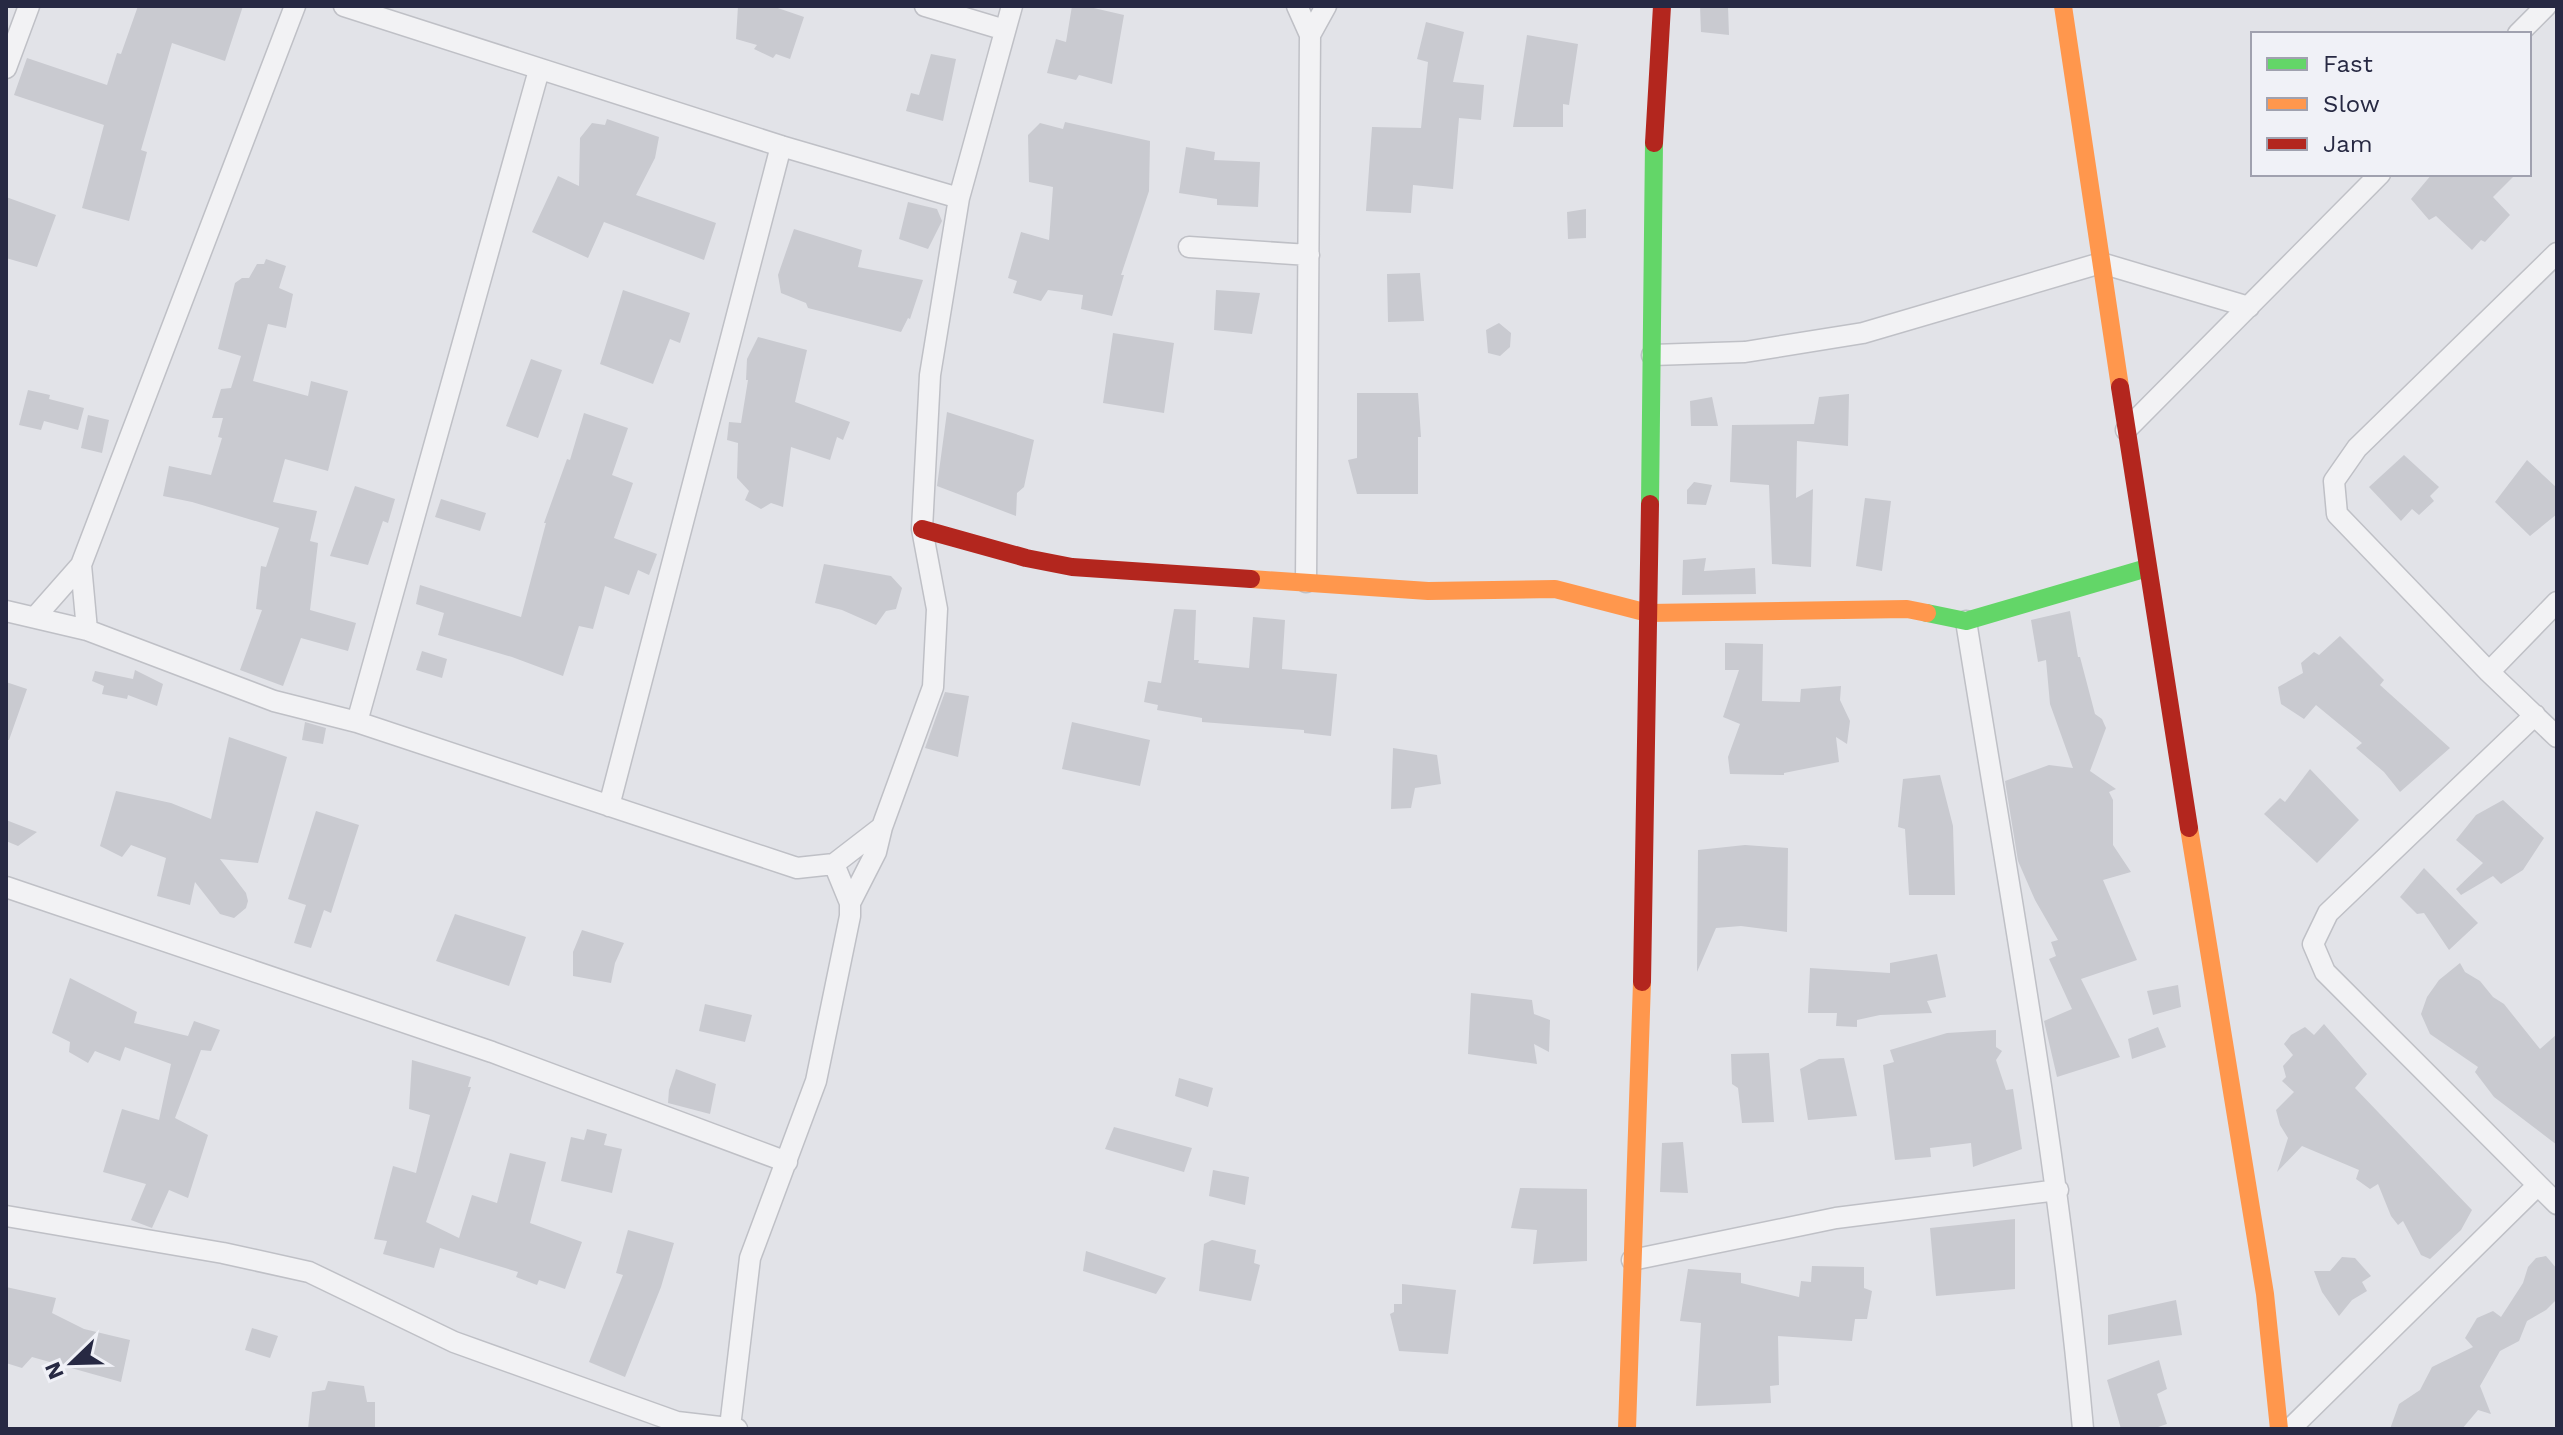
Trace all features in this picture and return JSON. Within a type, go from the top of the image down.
[{"type":"street","points":[[6,68],[29,6]]},
{"type":"street","points":[[36,616],[81,565],[295,6]]},
{"type":"street","points":[[344,6],[781,146],[959,198]]},
{"type":"street","points":[[925,6],[1005,30]]},
{"type":"street","points":[[850,903],[876,852],[882,827],[933,687],[937,609],[922,529],[930,375],[959,198],[1012,6]]},
{"type":"street","points":[[1297,6],[1310,35],[1306,582]]},
{"type":"street","points":[[1310,35],[1326,6]]},
{"type":"street","points":[[1627,1429],[1644,929],[1652,189],[1657,6]]},
{"type":"street","points":[[2063,6],[2147,568],[2265,1294],[2279,1429]]},
{"type":"street","points":[[2520,32],[2546,6]]},
{"type":"street","points":[[357,722],[539,70]]},
{"type":"street","points":[[609,806],[781,146]]},
{"type":"street","points":[[2126,430],[2378,176]]},
{"type":"street","points":[[1189,247],[1309,255]]},
{"type":"street","points":[[2557,253],[2357,448],[2334,481],[2337,514],[2489,672],[2557,737]]},
{"type":"street","points":[[1652,355],[1745,352],[1863,333],[2101,263],[2249,307]]},
{"type":"street","points":[[922,529],[1026,558],[1072,567],[1428,591],[1555,589],[1648,613],[1907,609],[1966,621],[2147,568]]},
{"type":"street","points":[[81,565],[87,630]]},
{"type":"street","points":[[2489,672],[2557,602]]},
{"type":"street","points":[[6,611],[87,630],[274,701],[357,722],[797,868],[834,864],[882,827]]},
{"type":"street","points":[[1966,621],[2058,1190],[2083,1429]]},
{"type":"street","points":[[2535,715],[2328,913],[2313,944],[2325,972],[2557,1204]]},
{"type":"street","points":[[6,1216],[223,1253],[309,1272],[454,1342],[676,1425],[734,1428],[750,1258],[816,1081],[850,916],[850,903],[834,864]]},
{"type":"street","points":[[6,887],[492,1052],[787,1162]]},
{"type":"street","points":[[2290,1429],[2538,1185]]},
{"type":"street","points":[[1632,1260],[1836,1218],[2058,1190]]},
{"type":"building","points":[[138,6],[243,6],[225,61],[172,43],[141,150],[147,152],[129,221],[82,208],[104,125],[14,95],[27,58],[107,85]]},
{"type":"building","points":[[738,6],[772,6],[804,17],[790,59],[776,54],[773,58],[754,49],[757,45],[736,39]]},
{"type":"building","points":[[1072,6],[1124,15],[1112,84],[1079,75],[1076,80],[1047,73],[1056,39],[1066,42]]},
{"type":"building","points":[[1700,6],[1728,6],[1729,35],[1701,32]]},
{"type":"building","points":[[1426,22],[1464,32],[1453,82],[1484,85],[1481,120],[1459,118],[1453,189],[1413,185],[1411,213],[1366,211],[1372,127],[1421,128],[1428,62],[1417,59]]},
{"type":"building","points":[[1527,35],[1578,44],[1569,105],[1563,104],[1563,127],[1513,127]]},
{"type":"building","points":[[931,54],[956,59],[943,121],[906,111],[911,93],[919,95]]},
{"type":"building","points":[[607,119],[659,137],[655,158],[636,195],[716,223],[704,260],[604,222],[588,258],[532,232],[558,176],[579,186],[580,138],[592,123],[605,125]]},
{"type":"building","points":[[1065,122],[1150,141],[1149,191],[1121,275],[1124,275],[1112,316],[1081,309],[1083,295],[1048,290],[1041,301],[1013,293],[1017,281],[1008,278],[1021,232],[1049,240],[1053,187],[1029,182],[1028,135],[1040,123],[1063,129]]},
{"type":"building","points":[[1186,147],[1215,152],[1214,160],[1260,162],[1258,207],[1217,205],[1217,199],[1179,193]]},
{"type":"building","points":[[2430,176],[2514,176],[2493,197],[2510,215],[2485,242],[2481,240],[2472,250],[2436,216],[2429,220],[2411,199]]},
{"type":"building","points":[[6,197],[56,215],[37,267],[6,258]]},
{"type":"building","points":[[908,202],[937,209],[942,221],[928,249],[899,239]]},
{"type":"building","points":[[1586,209],[1586,238],[1568,239],[1567,212]]},
{"type":"building","points":[[794,229],[862,250],[858,267],[923,280],[910,319],[901,332],[808,308],[806,303],[781,293],[778,275]]},
{"type":"building","points":[[266,259],[286,266],[279,288],[293,294],[286,328],[268,324],[253,381],[308,396],[311,381],[348,391],[328,471],[285,459],[273,502],[317,511],[310,541],[318,543],[310,610],[356,623],[348,651],[301,638],[283,686],[240,670],[262,610],[256,609],[261,566],[266,567],[279,528],[163,496],[169,466],[211,475],[222,438],[218,437],[223,418],[212,418],[221,389],[231,388],[241,356],[218,349],[235,283],[249,278],[257,264],[264,264]]},
{"type":"building","points":[[1420,273],[1424,321],[1388,322],[1387,274]]},
{"type":"building","points":[[623,290],[690,313],[680,343],[670,339],[653,384],[600,364]]},
{"type":"building","points":[[1216,290],[1260,293],[1252,334],[1214,330]]},
{"type":"building","points":[[1499,323],[1511,333],[1510,347],[1500,356],[1488,353],[1486,330]]},
{"type":"building","points":[[1113,333],[1174,343],[1164,413],[1103,403]]},
{"type":"building","points":[[758,337],[807,350],[795,402],[850,422],[843,440],[837,437],[830,460],[791,447],[783,507],[771,503],[761,509],[745,500],[749,491],[737,478],[738,443],[727,440],[729,422],[741,423],[748,380],[747,359]]},
{"type":"building","points":[[531,359],[562,370],[538,438],[506,426]]},
{"type":"building","points":[[28,390],[84,408],[78,430],[44,421],[41,430],[19,425]]},
{"type":"building","points":[[1357,393],[1418,393],[1421,437],[1418,437],[1418,494],[1357,494],[1348,460],[1357,458]]},
{"type":"building","points":[[1849,394],[1848,446],[1797,441],[1796,498],[1813,489],[1811,567],[1772,564],[1769,485],[1730,482],[1732,425],[1814,424],[1819,397]]},
{"type":"building","points":[[1712,397],[1718,426],[1691,426],[1690,401]]},
{"type":"building","points":[[947,412],[1034,440],[1024,487],[1017,493],[1016,516],[937,486]]},
{"type":"building","points":[[584,413],[628,428],[612,475],[633,483],[614,538],[657,554],[649,575],[638,570],[629,595],[605,586],[593,629],[579,626],[563,676],[438,635],[444,613],[416,604],[420,585],[521,617],[544,523],[567,459],[570,460]]},
{"type":"building","points":[[88,415],[109,420],[102,453],[81,448]]},
{"type":"building","points":[[2404,455],[2439,487],[2430,496],[2434,501],[2419,515],[2412,509],[2401,521],[2369,487]]},
{"type":"building","points":[[2527,460],[2557,488],[2557,514],[2530,536],[2495,502]]},
{"type":"building","points":[[1694,482],[1712,485],[1706,505],[1687,504],[1687,490]]},
{"type":"building","points":[[355,486],[395,499],[388,523],[383,521],[368,565],[330,556]]},
{"type":"building","points":[[1865,498],[1891,501],[1882,571],[1856,566]]},
{"type":"building","points":[[441,499],[486,513],[480,531],[435,517]]},
{"type":"building","points":[[1706,558],[1704,571],[1755,568],[1756,594],[1682,595],[1683,560]]},
{"type":"building","points":[[824,564],[891,576],[902,588],[896,609],[886,611],[876,625],[842,610],[815,603]]},
{"type":"building","points":[[1174,609],[1196,610],[1194,660],[1199,660],[1198,663],[1249,668],[1253,617],[1285,620],[1282,669],[1337,674],[1331,736],[1304,733],[1304,730],[1202,722],[1202,718],[1157,710],[1158,705],[1144,702],[1148,681],[1161,683]]},
{"type":"building","points":[[2070,611],[2078,657],[2095,714],[2102,719],[2106,728],[2090,771],[2116,789],[2109,792],[2113,800],[2113,845],[2131,872],[2103,880],[2137,960],[2081,979],[2120,1057],[2057,1077],[2044,1021],[2072,1009],[2049,959],[2056,956],[2051,942],[2058,940],[2035,900],[2018,861],[2005,781],[2049,765],[2073,768],[2050,704],[2046,660],[2038,662],[2031,620]]},
{"type":"building","points":[[2340,636],[2384,680],[2380,685],[2450,748],[2400,792],[2384,772],[2356,748],[2362,743],[2316,705],[2304,719],[2281,704],[2278,687],[2303,673],[2301,663],[2314,652],[2319,655]]},
{"type":"building","points":[[1725,643],[1763,644],[1762,701],[1800,702],[1801,689],[1841,686],[1840,700],[1850,721],[1847,744],[1836,737],[1839,762],[1784,775],[1730,774],[1728,757],[1740,724],[1723,717],[1739,670],[1725,670]]},
{"type":"building","points":[[422,651],[447,659],[442,678],[416,670]]},
{"type":"building","points":[[135,670],[163,684],[157,706],[128,695],[127,699],[102,694],[104,686],[92,681],[95,671],[133,679]]},
{"type":"building","points":[[6,682],[27,689],[9,740],[6,740]]},
{"type":"building","points":[[945,692],[969,696],[958,757],[925,748]]},
{"type":"building","points":[[305,722],[326,728],[323,744],[302,740]]},
{"type":"building","points":[[1072,722],[1150,740],[1140,786],[1062,769]]},
{"type":"building","points":[[229,737],[287,757],[258,863],[220,859],[246,893],[248,901],[246,908],[234,918],[220,914],[195,882],[190,905],[157,896],[166,858],[131,845],[122,857],[100,846],[116,791],[171,803],[211,819]]},
{"type":"building","points":[[1393,748],[1437,755],[1441,784],[1415,788],[1411,808],[1391,809]]},
{"type":"building","points":[[2310,769],[2359,820],[2317,863],[2264,814],[2280,798],[2285,802]]},
{"type":"building","points":[[1940,775],[1953,826],[1955,895],[1909,895],[1905,829],[1898,827],[1903,779]]},
{"type":"building","points":[[2503,800],[2544,838],[2523,870],[2501,884],[2493,876],[2461,895],[2456,889],[2483,863],[2456,840],[2476,815]]},
{"type":"building","points":[[316,811],[359,825],[331,913],[324,910],[311,948],[294,943],[306,905],[288,899]]},
{"type":"building","points":[[6,820],[37,832],[18,846],[6,841]]},
{"type":"building","points":[[1745,845],[1788,848],[1787,932],[1741,926],[1716,928],[1697,972],[1698,850]]},
{"type":"building","points":[[2424,868],[2478,923],[2449,950],[2424,913],[2417,914],[2400,897]]},
{"type":"building","points":[[455,914],[526,937],[509,986],[436,961]]},
{"type":"building","points":[[582,930],[624,943],[611,983],[573,976],[573,952]]},
{"type":"building","points":[[1937,954],[1946,997],[1927,1001],[1932,1013],[1880,1015],[1857,1020],[1857,1027],[1836,1026],[1837,1013],[1808,1013],[1810,968],[1890,973],[1890,963]]},
{"type":"building","points":[[2460,963],[2465,972],[2480,981],[2493,997],[2504,1004],[2540,1049],[2557,1034],[2557,1145],[2494,1097],[2475,1072],[2478,1067],[2430,1034],[2421,1014],[2427,997],[2439,980]]},
{"type":"building","points":[[70,978],[137,1012],[134,1023],[188,1036],[194,1021],[220,1030],[211,1051],[201,1050],[175,1118],[208,1135],[188,1198],[169,1190],[152,1228],[131,1220],[146,1184],[103,1172],[122,1109],[159,1120],[171,1064],[125,1047],[120,1061],[95,1051],[88,1063],[69,1052],[70,1042],[52,1033]]},
{"type":"building","points":[[2178,985],[2181,1007],[2153,1015],[2147,991]]},
{"type":"building","points":[[1471,993],[1532,1000],[1534,1014],[1550,1020],[1549,1052],[1534,1044],[1537,1064],[1468,1054]]},
{"type":"building","points":[[705,1004],[752,1015],[745,1042],[699,1031]]},
{"type":"building","points":[[2324,1024],[2367,1074],[2355,1088],[2472,1210],[2461,1230],[2430,1259],[2421,1255],[2403,1221],[2398,1225],[2391,1216],[2378,1184],[2370,1189],[2356,1179],[2359,1170],[2302,1146],[2277,1172],[2288,1138],[2276,1110],[2294,1092],[2282,1081],[2286,1077],[2283,1066],[2293,1055],[2284,1044],[2291,1035],[2305,1027],[2314,1035]]},
{"type":"building","points":[[2158,1027],[2166,1047],[2132,1059],[2128,1039]]},
{"type":"building","points":[[1996,1030],[1996,1047],[2002,1051],[1996,1060],[2006,1090],[2013,1089],[2022,1149],[1973,1167],[1971,1143],[1930,1148],[1931,1157],[1895,1160],[1883,1065],[1894,1062],[1890,1050],[1947,1033]]},
{"type":"building","points":[[1769,1053],[1774,1122],[1742,1123],[1738,1088],[1732,1084],[1731,1054]]},
{"type":"building","points":[[1844,1058],[1857,1116],[1808,1120],[1800,1069],[1819,1059]]},
{"type":"building","points":[[412,1060],[471,1077],[468,1087],[471,1087],[426,1222],[459,1238],[472,1195],[497,1203],[510,1153],[546,1162],[530,1223],[582,1242],[565,1289],[539,1280],[537,1285],[516,1277],[518,1272],[440,1248],[434,1268],[383,1254],[387,1241],[374,1239],[393,1166],[416,1173],[430,1115],[409,1109]]},
{"type":"building","points":[[676,1069],[716,1084],[710,1114],[668,1103]]},
{"type":"building","points":[[1179,1078],[1213,1088],[1208,1107],[1175,1096]]},
{"type":"building","points":[[1114,1127],[1192,1148],[1184,1172],[1105,1149]]},
{"type":"building","points":[[587,1129],[607,1134],[604,1145],[622,1149],[612,1193],[561,1181],[571,1137],[584,1140]]},
{"type":"building","points":[[1683,1142],[1688,1193],[1660,1192],[1662,1143]]},
{"type":"building","points":[[1213,1170],[1249,1177],[1245,1205],[1209,1196]]},
{"type":"building","points":[[1520,1188],[1587,1189],[1587,1261],[1533,1264],[1537,1230],[1511,1228]]},
{"type":"building","points":[[2015,1219],[2015,1289],[1936,1296],[1930,1228]]},
{"type":"building","points":[[628,1230],[674,1243],[661,1287],[625,1377],[589,1362],[623,1275],[616,1273]]},
{"type":"building","points":[[1212,1240],[1256,1250],[1254,1263],[1260,1265],[1251,1301],[1199,1291],[1204,1244]]},
{"type":"building","points":[[1086,1251],[1166,1278],[1156,1294],[1083,1271]]},
{"type":"building","points":[[2546,1256],[2557,1269],[2557,1299],[2527,1321],[2519,1341],[2500,1351],[2480,1386],[2491,1414],[2478,1410],[2462,1429],[2390,1429],[2399,1404],[2420,1390],[2432,1367],[2473,1347],[2465,1338],[2477,1318],[2493,1311],[2501,1317],[2523,1283],[2528,1267],[2536,1258]]},
{"type":"building","points":[[2342,1257],[2355,1258],[2371,1276],[2362,1282],[2367,1291],[2352,1300],[2339,1316],[2322,1292],[2314,1271],[2330,1271]]},
{"type":"building","points":[[1812,1266],[1864,1267],[1864,1288],[1872,1291],[1867,1319],[1855,1319],[1852,1341],[1778,1336],[1779,1385],[1770,1386],[1771,1403],[1696,1406],[1701,1323],[1680,1321],[1688,1269],[1741,1273],[1741,1283],[1799,1297],[1801,1281],[1811,1282]]},
{"type":"building","points":[[1402,1284],[1456,1290],[1448,1354],[1399,1351],[1390,1314],[1394,1312],[1394,1304],[1402,1304]]},
{"type":"building","points":[[6,1287],[56,1298],[52,1313],[84,1329],[130,1340],[121,1382],[32,1357],[22,1368],[6,1363]]},
{"type":"building","points":[[2176,1300],[2182,1335],[2108,1345],[2108,1315]]},
{"type":"building","points":[[252,1328],[278,1336],[270,1358],[245,1350]]},
{"type":"building","points":[[2159,1360],[2167,1389],[2157,1394],[2167,1424],[2152,1429],[2121,1429],[2107,1380]]},
{"type":"building","points":[[328,1381],[364,1386],[367,1402],[375,1402],[375,1429],[308,1429],[312,1392],[325,1390]]},
{"type":"traffic: fast","points":[[1650,504],[1654,143]]},
{"type":"traffic: fast","points":[[1927,613],[1966,621],[2147,568]]},
{"type":"traffic: slow","points":[[2063,6],[2120,387]]},
{"type":"traffic: slow","points":[[1251,579],[1428,591],[1555,589],[1648,613],[1907,609],[1927,613]]},
{"type":"traffic: slow","points":[[2189,828],[2265,1294],[2279,1429]]},
{"type":"traffic: slow","points":[[1627,1429],[1642,982]]},
{"type":"traffic: jam","points":[[1654,143],[1662,6]]},
{"type":"traffic: jam","points":[[2120,387],[2189,828]]},
{"type":"traffic: jam","points":[[1642,982],[1650,504]]},
{"type":"traffic: jam","points":[[922,529],[1026,558],[1072,567],[1251,579]]}]
